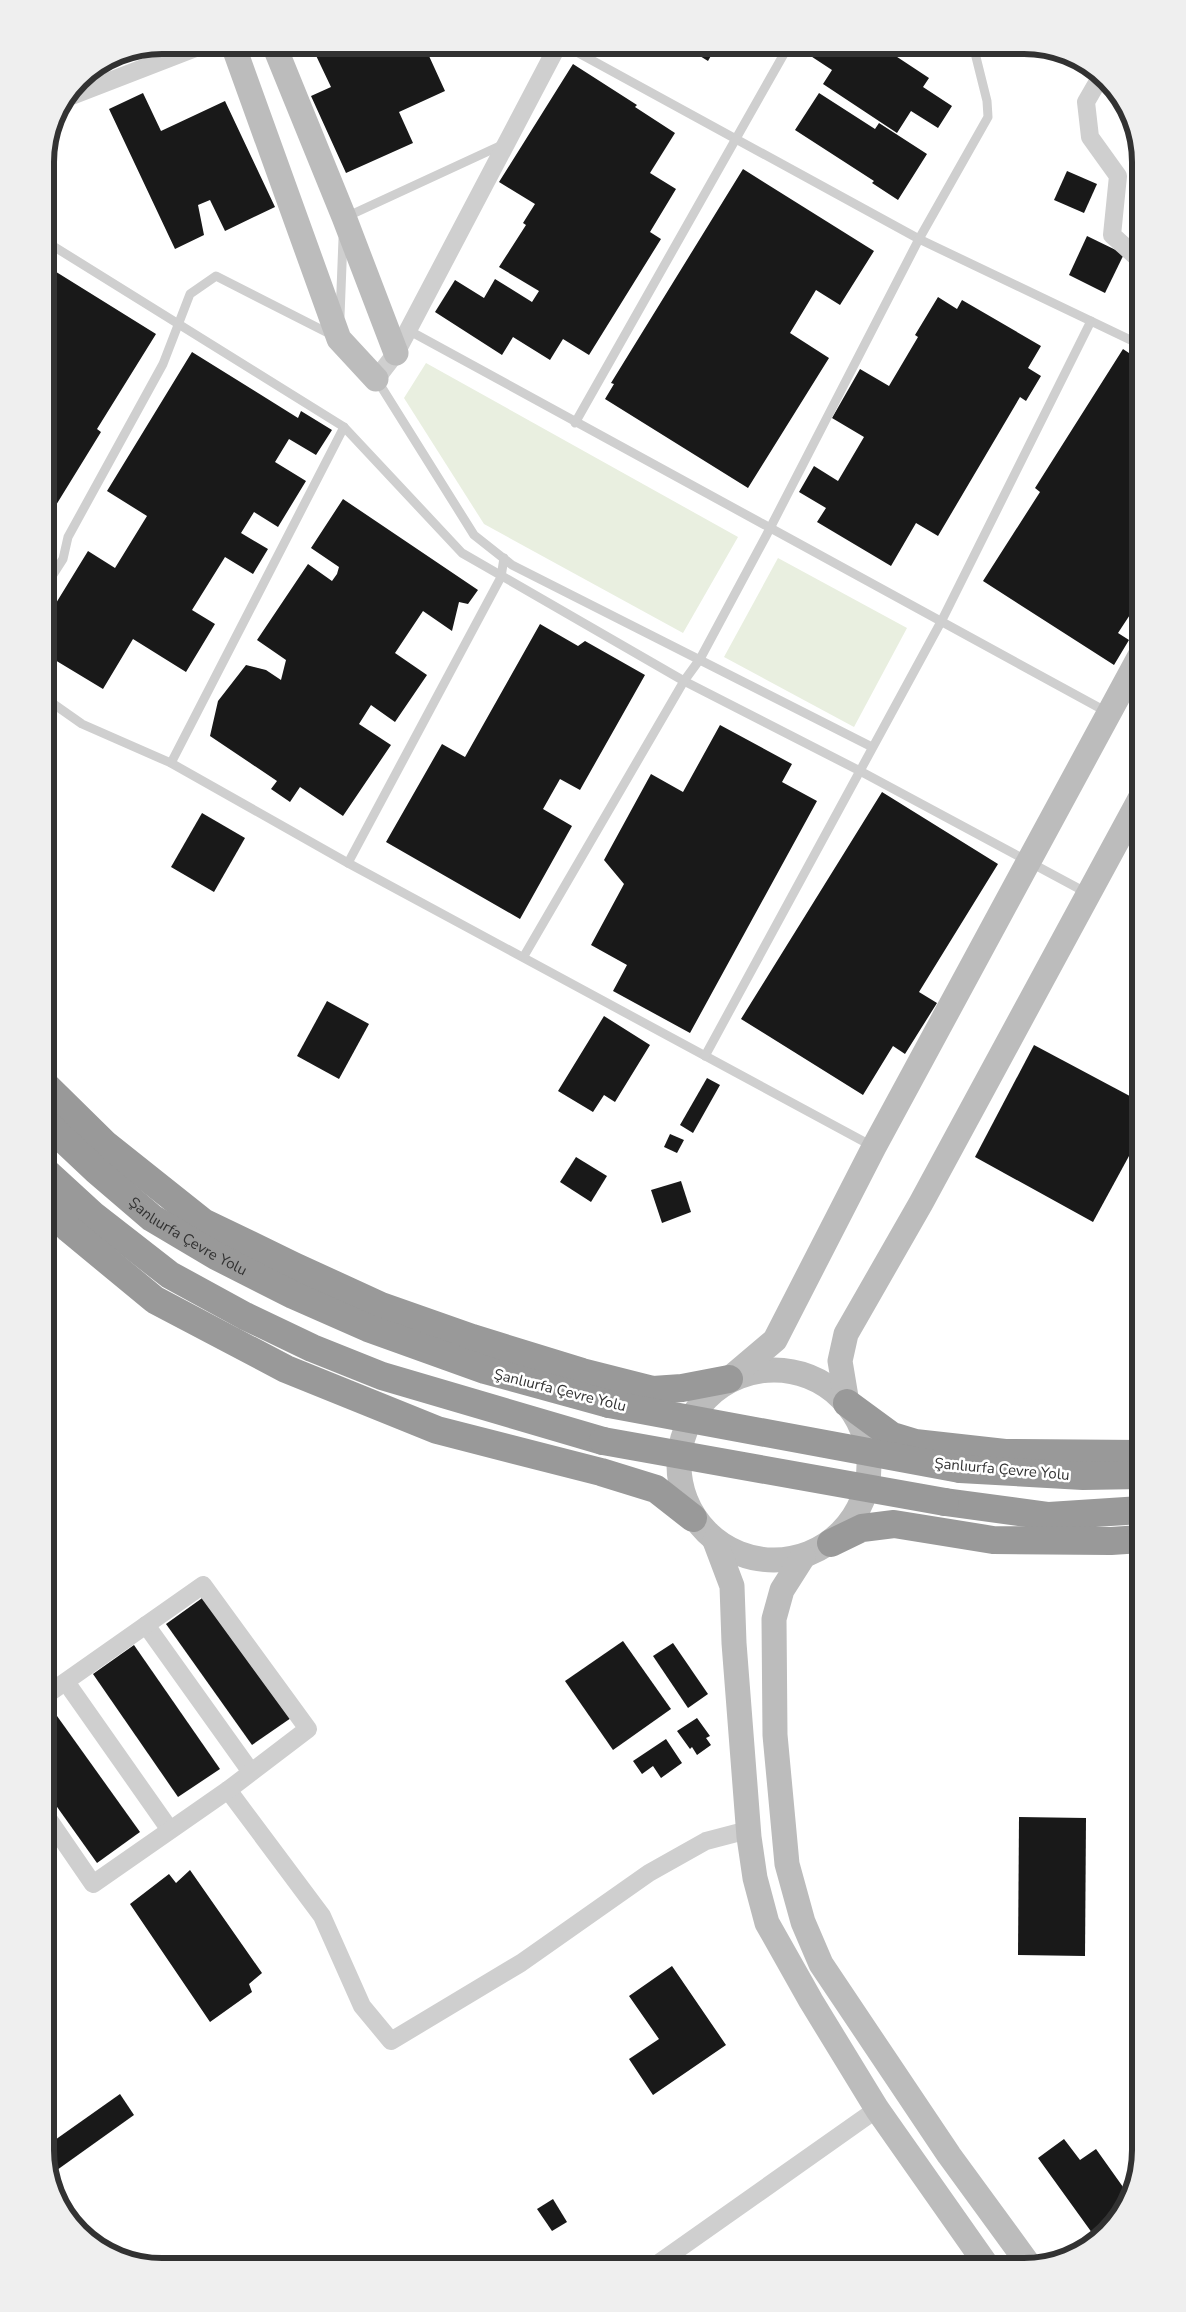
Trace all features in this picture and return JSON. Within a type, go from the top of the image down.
[{"type":"highway","points":[[54,1094],[105,1144],[203,1222],[381,1306],[472,1338],[582,1372],[653,1390],[682,1388],[729,1379]]},
{"type":"highway","name":"Şanlıurfa Çevre Yolu","points":[[54,1130],[96,1170],[152,1218],[216,1256],[285,1291],[368,1328],[485,1370],[609,1404],[960,1469],[1083,1476],[1132,1475]]},
{"type":"highway","points":[[54,1179],[94,1215],[170,1275],[245,1316],[312,1348],[382,1376],[603,1441],[945,1502],[1049,1516],[1132,1511]]},
{"type":"highway","points":[[54,1213],[69,1229],[155,1300],[286,1369],[437,1430],[601,1472],[656,1489],[694,1518]]},
{"type":"highway","points":[[847,1404],[892,1436],[916,1443],[1005,1453],[1132,1454]]},
{"type":"highway","points":[[831,1543],[862,1528],[894,1524],[993,1540],[1132,1540]]},
{"type":"street","points":[[78,93],[180,54]]},
{"type":"street","points":[[236,54],[339,339],[376,379],[396,353],[553,54]]},
{"type":"street","points":[[278,54],[344,217],[396,353]]},
{"type":"street","points":[[1097,82],[1086,102],[1090,137],[1118,176],[1112,235],[1132,253]]},
{"type":"street","points":[[982,2258],[877,2109],[811,2001],[767,1924],[755,1878],[748,1830],[734,1643],[732,1586],[714,1541],[694,1518],[681,1490],[678,1458],[685,1426],[703,1399],[775,1340],[874,1147],[1030,863],[1107,712],[1132,669]]},
{"type":"street","points":[[847,1404],[840,1361],[846,1334],[920,1203],[1132,814]]},
{"type":"street","points":[[714,1541],[742,1556],[772,1561],[803,1557],[831,1543],[852,1521],[866,1493],[870,1462],[864,1432],[847,1404],[823,1382],[792,1370],[760,1370],[729,1379]]},
{"type":"street","points":[[803,1557],[782,1590],[774,1620],[775,1735],[787,1864],[803,1922],[821,1964],[949,2155],[1024,2258]]},
{"type":"street","points":[[54,1690],[203,1585],[308,1729],[228,1790],[93,1884],[54,1827]]},
{"type":"street","points":[[146,1625],[251,1772]]},
{"type":"street","points":[[66,1682],[170,1830]]},
{"type":"street","points":[[228,1790],[322,1916],[362,2006],[391,2041],[521,1963],[649,1873],[706,1842],[748,1830]]},
{"type":"street","points":[[666,2258],[877,2109]]},
{"type":"lane","points":[[580,54],[919,239],[1132,341]]},
{"type":"lane","points":[[575,424],[784,54]]},
{"type":"lane","points":[[524,956],[684,681],[700,659],[771,527],[919,239],[988,117],[987,101],[975,54]]},
{"type":"lane","points":[[54,573],[63,559],[68,537],[163,364],[190,294],[216,276],[339,339],[344,217],[507,143]]},
{"type":"lane","points":[[54,247],[344,427],[462,553],[684,681],[860,771],[1089,895]]},
{"type":"lane","points":[[705,1056],[942,620],[1091,321]]},
{"type":"lane","points":[[408,330],[575,424],[771,527],[1107,712]]},
{"type":"lane","points":[[376,379],[474,535],[512,565],[872,747]]},
{"type":"lane","points":[[171,763],[344,427]]},
{"type":"lane","points":[[348,863],[501,577],[504,558]]},
{"type":"lane","points":[[54,704],[82,724],[171,763],[348,863],[524,956],[874,1147]]},
{"type":"green space","points":[[426,363],[738,537],[683,633],[484,524],[404,398]]},
{"type":"green space","points":[[778,558],[907,628],[854,727],[724,657]]},
{"type":"building","points":[[315,54],[428,54],[445,91],[399,112],[413,143],[346,173],[311,96],[331,87]]},
{"type":"building","points":[[697,54],[712,54],[708,61]]},
{"type":"building","points":[[808,54],[893,54],[929,78],[923,87],[952,106],[938,128],[911,111],[897,133],[823,84],[832,70]]},
{"type":"building","points":[[573,64],[637,105],[635,107],[675,133],[650,173],[676,189],[650,232],[661,239],[589,355],[563,339],[550,360],[513,337],[502,355],[435,312],[455,280],[484,298],[495,279],[532,302],[539,291],[499,267],[526,225],[523,223],[535,204],[499,182]]},
{"type":"building","points":[[143,93],[161,131],[225,101],[275,207],[225,231],[210,200],[198,205],[204,235],[175,249],[109,109]]},
{"type":"building","points":[[819,93],[875,129],[879,123],[927,154],[898,200],[872,183],[874,181],[795,130]]},
{"type":"building","points":[[743,169],[874,251],[840,305],[816,290],[790,333],[829,358],[748,488],[605,399],[614,384],[611,383]]},
{"type":"building","points":[[1067,171],[1097,184],[1084,213],[1054,200]]},
{"type":"building","points":[[1087,236],[1124,254],[1105,293],[1069,275]]},
{"type":"building","points":[[54,271],[156,334],[97,429],[101,432],[54,508]]},
{"type":"building","points":[[938,297],[957,309],[962,300],[1041,346],[1028,368],[1041,376],[1026,401],[1020,397],[938,536],[916,523],[891,566],[817,522],[826,508],[799,492],[814,466],[838,481],[864,437],[832,418],[860,369],[889,386],[918,337],[915,335]]},
{"type":"building","points":[[1123,349],[1132,355],[1132,612],[1118,633],[1129,640],[1114,665],[983,581],[1040,492],[1035,488]]},
{"type":"building","points":[[192,352],[298,418],[301,411],[332,430],[316,455],[289,439],[275,462],[306,481],[278,527],[254,512],[241,533],[268,549],[253,574],[225,557],[192,610],[215,624],[186,672],[133,639],[103,689],[54,659],[54,606],[88,551],[115,568],[147,516],[107,491]]},
{"type":"building","points":[[343,499],[478,590],[468,604],[459,602],[452,631],[423,611],[395,653],[427,675],[395,722],[371,705],[359,724],[391,745],[343,816],[300,787],[290,802],[271,789],[277,781],[210,736],[218,701],[246,665],[266,670],[281,680],[286,660],[257,640],[308,564],[332,581],[337,574],[339,567],[311,548]]},
{"type":"building","points":[[540,624],[578,646],[585,641],[645,675],[580,790],[560,779],[543,809],[572,826],[520,919],[386,842],[442,744],[465,757]]},
{"type":"building","points":[[720,725],[792,764],[782,782],[817,801],[690,1033],[613,991],[627,965],[591,945],[624,884],[604,860],[651,774],[683,792]]},
{"type":"building","points":[[882,792],[998,864],[919,992],[937,1003],[905,1054],[893,1046],[863,1095],[741,1019]]},
{"type":"building","points":[[202,813],[245,838],[214,892],[171,867]]},
{"type":"building","points":[[327,1001],[369,1024],[339,1079],[297,1056]]},
{"type":"building","points":[[604,1016],[650,1045],[615,1102],[604,1095],[593,1112],[558,1091]]},
{"type":"building","points":[[1034,1045],[1132,1097],[1132,1150],[1093,1222],[975,1157]]},
{"type":"building","points":[[707,1078],[720,1085],[693,1133],[680,1125]]},
{"type":"building","points":[[670,1134],[684,1140],[677,1153],[664,1147]]},
{"type":"building","points":[[576,1157],[607,1176],[591,1202],[560,1182]]},
{"type":"building","points":[[681,1181],[691,1212],[662,1223],[651,1190]]},
{"type":"building","points":[[205,1596],[291,1718],[252,1745],[166,1624]]},
{"type":"building","points":[[623,1641],[671,1709],[613,1750],[565,1681]]},
{"type":"building","points":[[673,1643],[708,1694],[688,1708],[653,1656]]},
{"type":"building","points":[[134,1645],[220,1769],[178,1797],[93,1674]]},
{"type":"building","points":[[54,1712],[140,1832],[97,1863],[54,1803]]},
{"type":"building","points":[[697,1718],[710,1736],[706,1738],[711,1745],[697,1755],[692,1747],[690,1749],[677,1731]]},
{"type":"building","points":[[666,1739],[682,1763],[661,1778],[653,1766],[642,1774],[633,1761]]},
{"type":"building","points":[[1019,1817],[1086,1818],[1085,1956],[1018,1955]]},
{"type":"building","points":[[190,1870],[262,1973],[249,1984],[252,1992],[210,2022],[130,1904],[169,1874],[176,1883]]},
{"type":"building","points":[[672,1966],[726,2045],[653,2095],[629,2059],[659,2039],[629,1996]]},
{"type":"building","points":[[120,2094],[134,2115],[56,2171],[54,2141]]},
{"type":"building","points":[[1064,2139],[1080,2160],[1096,2149],[1125,2190],[1114,2210],[1101,2227],[1093,2234],[1038,2158]]},
{"type":"building","points":[[553,2199],[567,2222],[552,2231],[537,2209]]}]
